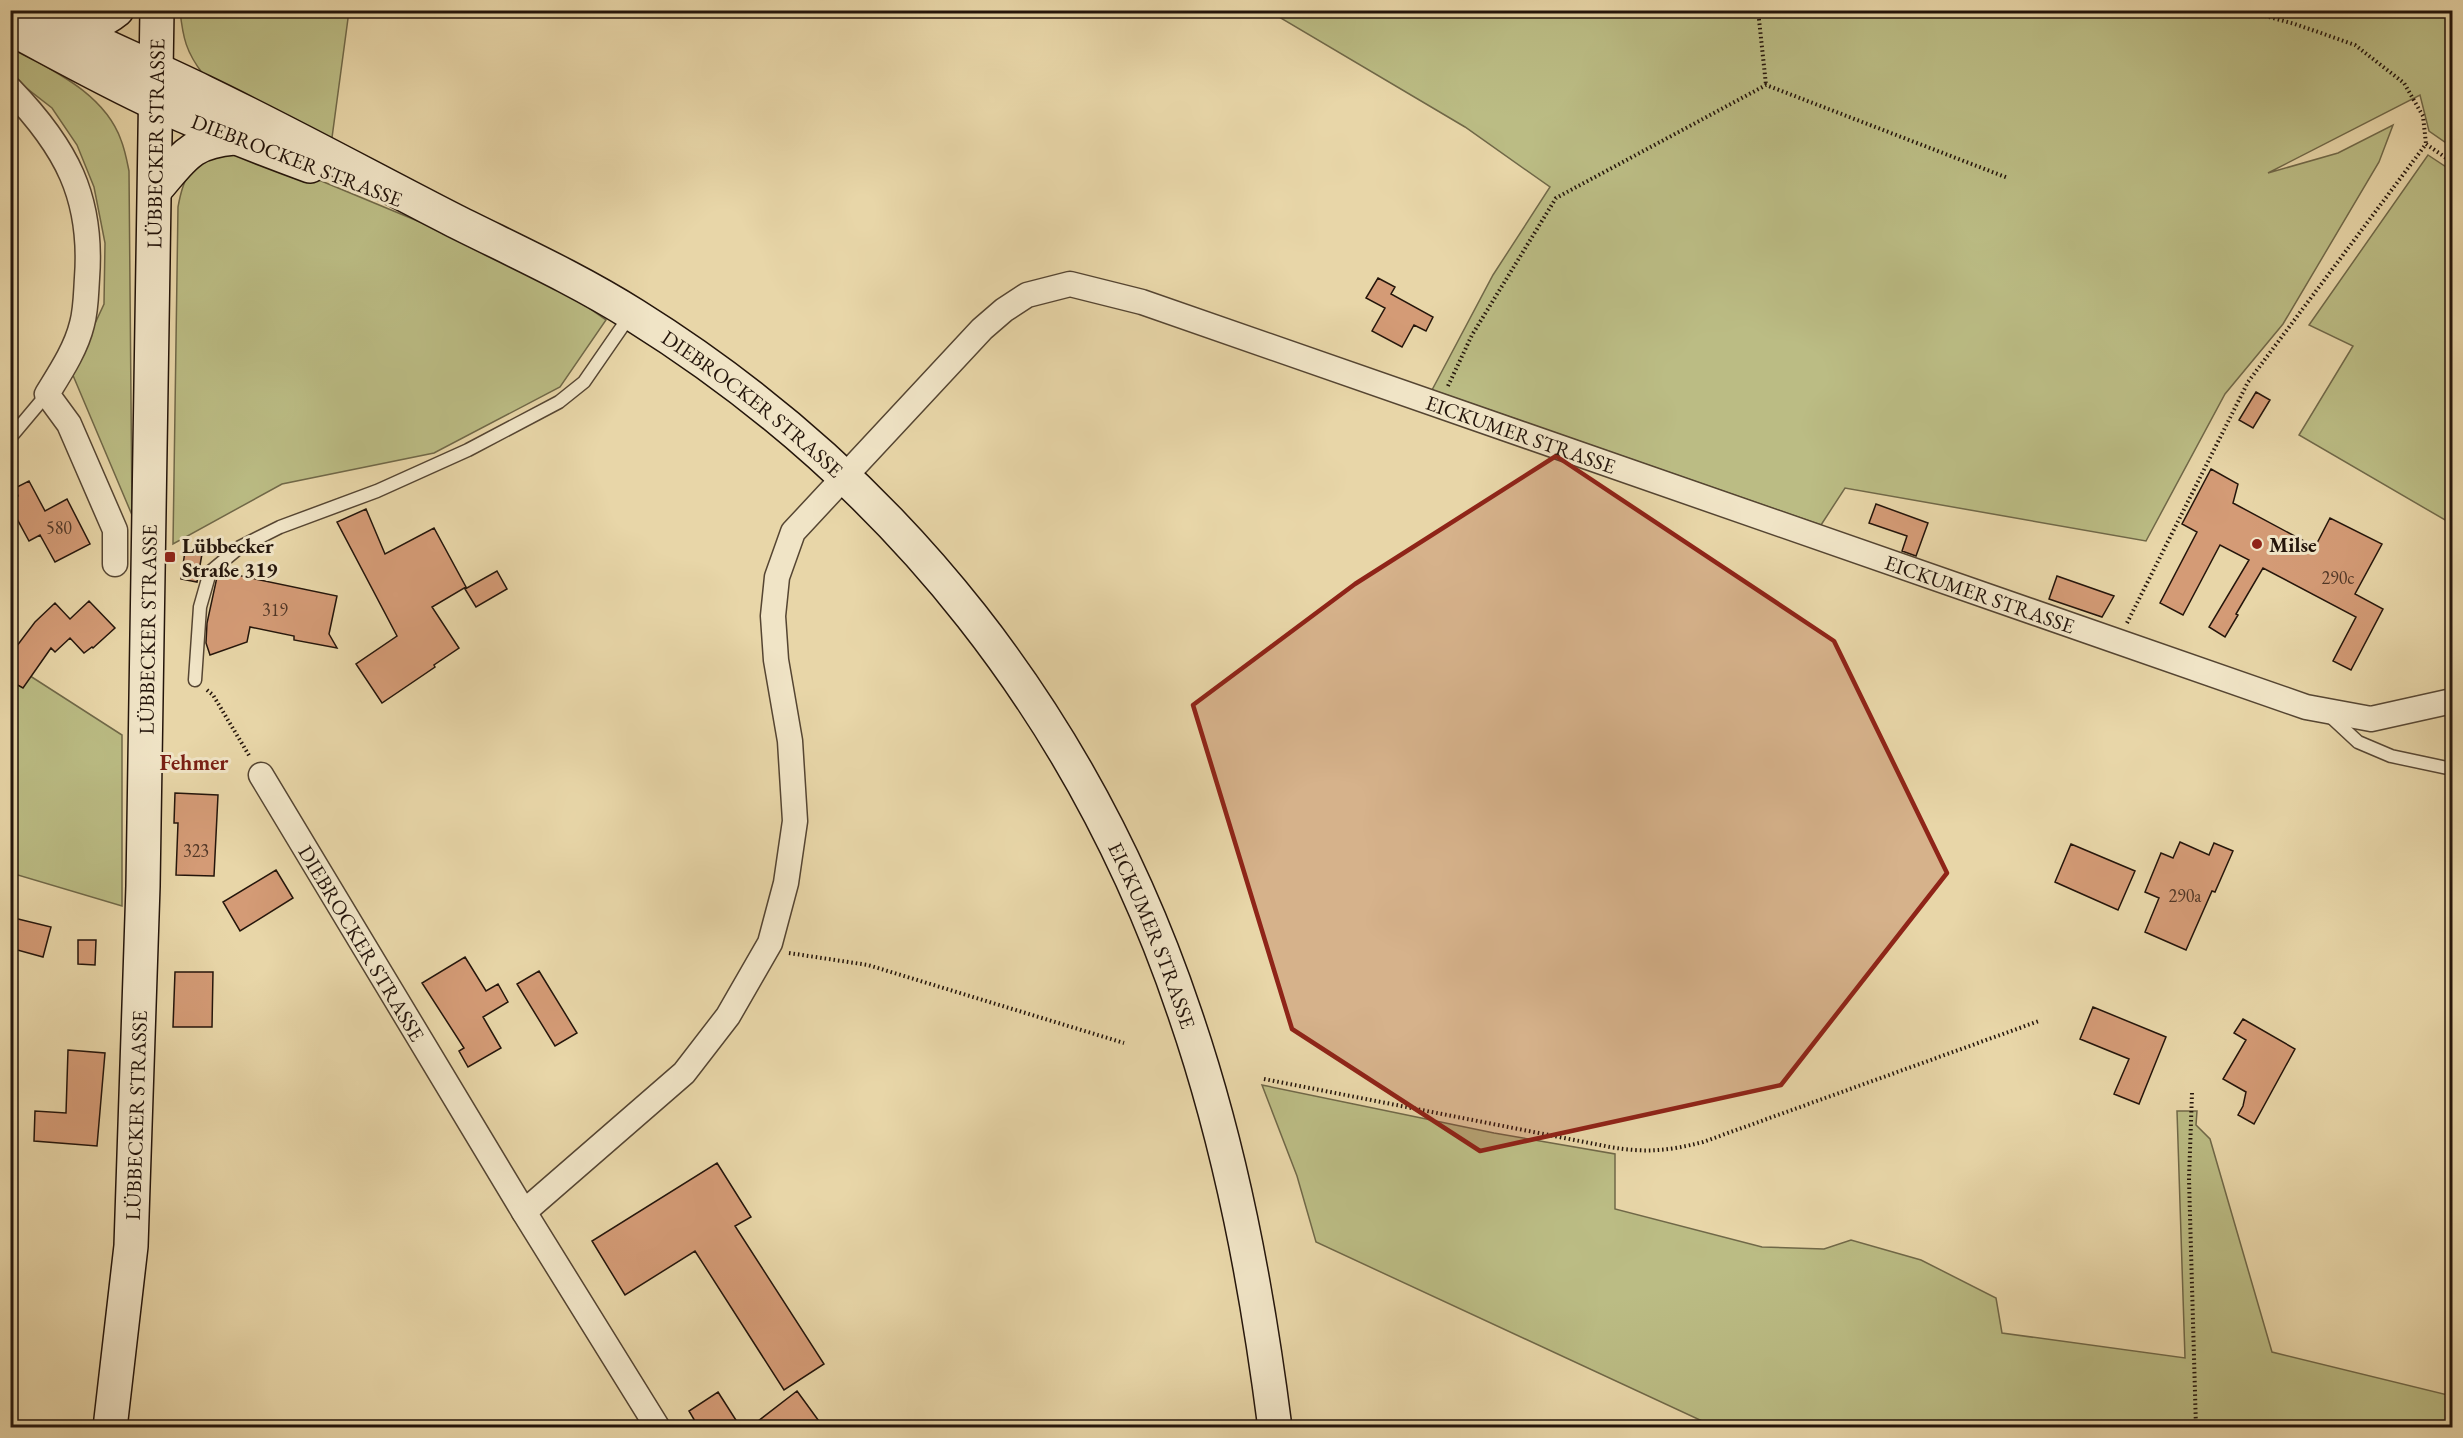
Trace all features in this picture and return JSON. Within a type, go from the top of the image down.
[{"type":"main road","name":"DIEBROCKER STRASSE","points":[[30,10],[156,69],[458,222],[631,313],[712,367],[772,414],[844,477]]},
{"type":"main road","points":[[66,28],[85,27],[103,21],[117,10]]},
{"type":"main road","name":"LÜBBECKER STRASSE","points":[[110,1428],[131,1246],[143,886],[146,568],[157,10]]},
{"type":"main road","name":"DIEBROCKER STRASSE","points":[[10,28],[100,77],[234,138],[458,222]]},
{"type":"main road","points":[[155,190],[184,156],[197,145],[234,138]]},
{"type":"main road","name":"EICKUMER STRASSE","points":[[844,477],[880,510],[968,610],[1013,670],[1056,736],[1094,802],[1144,906],[1185,1012],[1218,1122],[1245,1236],[1265,1349],[1275,1428]]},
{"type":"street","points":[[10,89],[39,119],[60,149],[76,183],[85,214],[89,254],[82,324],[61,372],[46,394],[69,424],[115,530],[115,564]]},
{"type":"street","name":"EICKUMER STRASSE","points":[[844,477],[982,329],[1004,310],[1027,295],[1070,284],[1142,302],[1817,536],[2159,658],[2306,707],[2371,719],[2452,701]]},
{"type":"street","name":"DIEBROCKER STRASSE","points":[[772,937],[786,883],[795,821],[790,741],[776,660],[773,616],[777,577],[793,532],[844,477]]},
{"type":"street","name":"DIEBROCKER STRASSE","points":[[261,775],[533,1205],[658,1428]]},
{"type":"street","points":[[533,1205],[684,1072],[728,1016],[772,937]]},
{"type":"lane","points":[[195,680],[200,608],[210,572],[240,547],[280,527],[376,491],[468,450],[559,402],[584,382],[631,313]]},
{"type":"lane","points":[[10,438],[46,394]]},
{"type":"lane","points":[[2325,711],[2358,742],[2391,756],[2452,769]]},
{"type":"path","points":[[1758,10],[1766,85]]},
{"type":"path","points":[[2062,10],[2079,15],[2129,10]]},
{"type":"path","points":[[2117,643],[2248,382],[2426,144],[2423,116],[2404,82],[2355,45],[2295,24],[2243,10]]},
{"type":"path","points":[[1438,406],[1472,335],[1556,198],[1766,85],[2008,178]]},
{"type":"path","points":[[2426,144],[2452,162]]},
{"type":"path","points":[[195,680],[213,695],[261,775]]},
{"type":"path","points":[[772,937],[790,954],[868,965],[1124,1043]]},
{"type":"path","points":[[1264,1079],[1610,1147],[1661,1151],[1703,1142],[2038,1021]]},
{"type":"path","points":[[2192,1093],[2189,1190],[2196,1428]]},
{"type":"highlighted area","points":[[1556,456],[1834,641],[1947,873],[1781,1085],[1480,1151],[1292,1029],[1193,705],[1355,584]]},
{"type":"green space","points":[[180,11],[349,11],[331,145],[203,74],[186,44]]},
{"type":"green space","points":[[1269,11],[2452,11],[2452,147],[2429,131],[2420,95],[2268,173],[2338,153],[2393,125],[2379,162],[2283,324],[2225,394],[2146,541],[1845,488],[1821,525],[1432,390],[1493,275],[1550,187],[1465,127]]},
{"type":"green space","points":[[10,50],[18,51],[78,86],[104,110],[114,124],[125,152],[129,171],[132,515],[72,373],[104,304],[105,243],[94,187],[77,145],[52,108],[11,76]]},
{"type":"green space","points":[[224,150],[278,163],[461,239],[573,297],[606,320],[560,387],[434,453],[282,484],[173,544],[178,207],[187,177],[197,166]]},
{"type":"green space","points":[[2428,155],[2452,171],[2452,524],[2299,435],[2353,346],[2309,325]]},
{"type":"green space","points":[[10,663],[122,735],[122,906],[11,873]]},
{"type":"green space","points":[[1262,1085],[1494,1133],[1615,1154],[1615,1209],[1762,1247],[1824,1249],[1851,1240],[1921,1260],[1996,1298],[2002,1333],[2185,1358],[2177,1111],[2197,1111],[2196,1125],[2210,1139],[2272,1352],[2452,1396],[2452,1427],[1715,1427],[1316,1242],[1297,1176]]},
{"type":"building","points":[[1378,278],[1395,287],[1391,294],[1433,317],[1426,331],[1414,325],[1402,347],[1372,331],[1385,308],[1366,298]]},
{"type":"building","points":[[2256,392],[2270,400],[2253,428],[2239,420]]},
{"type":"building","points":[[2211,469],[2238,484],[2233,503],[2315,547],[2330,518],[2382,544],[2355,594],[2383,609],[2351,670],[2333,661],[2356,617],[2263,568],[2225,637],[2209,627],[2249,560],[2220,545],[2183,615],[2160,603],[2197,532],[2182,524]]},
{"type":"building","points":[[29,481],[45,511],[67,499],[90,544],[55,562],[40,535],[29,541],[10,506],[10,500],[18,496],[15,488]]},
{"type":"building","points":[[1876,504],[1928,523],[1916,556],[1902,551],[1907,536],[1869,523]]},
{"type":"building","points":[[366,509],[385,554],[434,528],[466,587],[432,607],[459,648],[382,703],[356,664],[397,636],[337,522]]},
{"type":"building","points":[[185,551],[202,554],[197,582],[181,579]]},
{"type":"building","points":[[497,571],[507,589],[476,607],[465,589]]},
{"type":"building","points":[[222,572],[337,596],[329,634],[337,648],[294,640],[294,636],[250,627],[247,642],[210,655],[206,643],[207,623],[217,577]]},
{"type":"building","points":[[2057,576],[2114,596],[2102,617],[2049,599]]},
{"type":"building","points":[[89,601],[115,628],[84,653],[70,638],[55,652],[51,648],[23,688],[10,684],[10,655],[35,622],[55,603],[70,619]]},
{"type":"building","points":[[175,793],[218,795],[214,876],[176,875],[178,823],[174,823]]},
{"type":"building","points":[[2180,842],[2209,855],[2214,843],[2233,851],[2215,892],[2212,891],[2186,950],[2145,932],[2159,898],[2145,892],[2161,853],[2173,858]]},
{"type":"building","points":[[2071,844],[2135,871],[2118,910],[2055,882]]},
{"type":"building","points":[[276,870],[293,898],[240,931],[223,902]]},
{"type":"building","points":[[14,918],[51,927],[43,957],[10,948],[10,933]]},
{"type":"building","points":[[78,940],[96,940],[95,965],[78,964]]},
{"type":"building","points":[[465,957],[486,991],[498,984],[508,1002],[483,1017],[501,1048],[468,1067],[459,1051],[464,1048],[422,983]]},
{"type":"building","points":[[539,971],[577,1033],[555,1046],[517,984]]},
{"type":"building","points":[[175,972],[213,972],[212,1027],[173,1027]]},
{"type":"building","points":[[2093,1007],[2166,1037],[2139,1104],[2114,1094],[2129,1059],[2080,1039]]},
{"type":"building","points":[[2243,1019],[2295,1049],[2254,1124],[2238,1115],[2246,1092],[2223,1079],[2246,1040],[2234,1033]]},
{"type":"building","points":[[68,1050],[105,1053],[97,1146],[34,1141],[35,1111],[66,1113]]},
{"type":"building","points":[[717,1163],[751,1217],[735,1226],[824,1364],[784,1390],[695,1251],[625,1295],[592,1241]]},
{"type":"building","points":[[797,1391],[824,1428],[749,1428]]},
{"type":"building","points":[[718,1392],[741,1428],[699,1428],[689,1411]]},
{"type":"place","name":"Milse","points":[[2257,544]]},
{"type":"place","name":"Lübbecker Straße 319","points":[[170,557]]},
{"type":"district","name":"Fehmer","points":[[194,762]]}]
